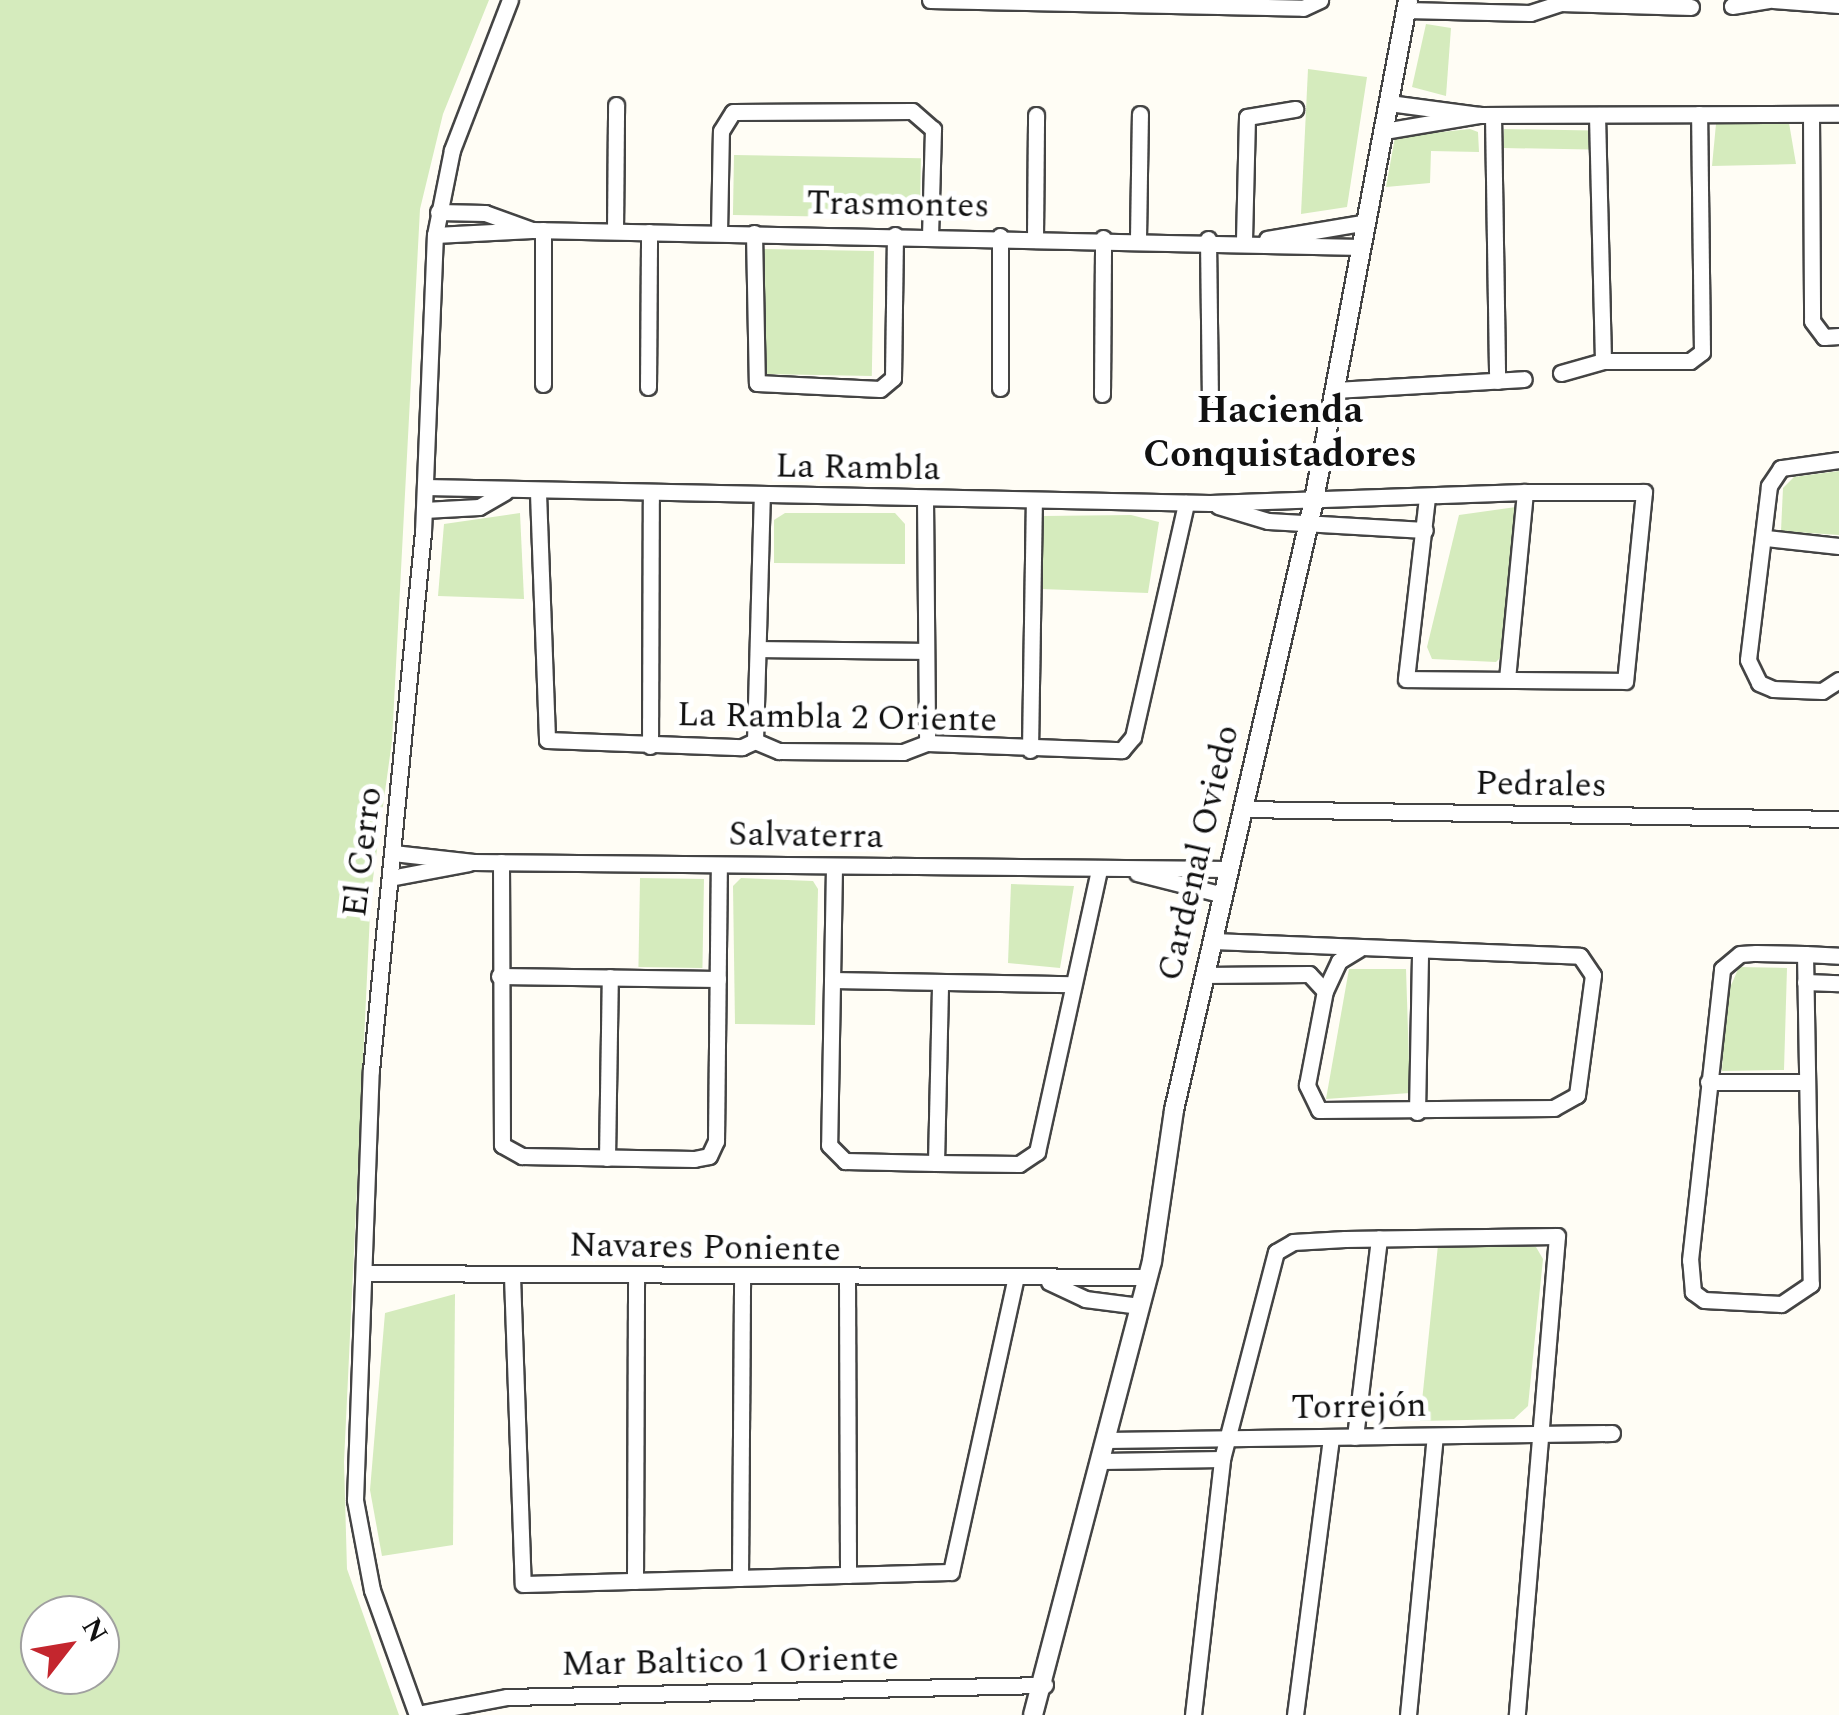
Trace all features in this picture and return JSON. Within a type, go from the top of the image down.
[{"type":"street","name":"El Cerro","points":[[417,1715],[372,1590],[355,1500],[371,1070],[426,487],[435,235],[462,120],[510,0]]},
{"type":"street","points":[[930,0],[1318,2]]},
{"type":"street","points":[[1732,6],[1771,0],[1839,5]]},
{"type":"street","points":[[1407,5],[1530,13],[1559,1],[1660,1],[1691,7]]},
{"type":"street","name":"Cardenal Oviedo","points":[[1033,1715],[1045,1686],[1147,1277],[1204,974],[1309,525],[1407,5]]},
{"type":"street","points":[[1389,103],[1486,116]]},
{"type":"street","points":[[614,231],[616,106]]},
{"type":"street","points":[[1244,240],[1247,117],[1295,108]]},
{"type":"street","points":[[720,233],[721,131],[728,115],[856,110],[928,118],[930,236]]},
{"type":"street","points":[[1138,238],[1140,114]]},
{"type":"street","points":[[1562,373],[1602,360],[1699,357],[1700,114]]},
{"type":"street","points":[[1811,114],[1818,334],[1839,336]]},
{"type":"street","points":[[1384,131],[1486,116],[1839,114]]},
{"type":"street","points":[[1596,115],[1602,360]]},
{"type":"street","points":[[1035,237],[1036,116]]},
{"type":"street","points":[[1486,116],[1497,381]]},
{"type":"street","name":"Trasmontes","points":[[438,212],[485,214],[537,230]]},
{"type":"street","name":"Trasmontes","points":[[1263,240],[1367,222]]},
{"type":"street","name":"Trasmontes","points":[[435,235],[537,230],[1263,240],[1362,247]]},
{"type":"street","points":[[537,230],[543,384]]},
{"type":"street","points":[[648,386],[650,232]]},
{"type":"street","points":[[754,233],[757,383],[880,390],[894,378],[895,235]]},
{"type":"street","points":[[1000,236],[1000,388]]},
{"type":"street","points":[[1102,394],[1103,238]]},
{"type":"street","points":[[1208,240],[1210,394]]},
{"type":"street","points":[[1335,390],[1524,379]]},
{"type":"street","points":[[1839,460],[1781,468],[1769,486],[1766,538],[1748,660],[1759,683],[1822,691],[1839,680]]},
{"type":"street","name":"La Rambla","points":[[426,487],[538,493],[1210,504],[1525,492],[1644,492],[1625,681],[1507,679]]},
{"type":"street","name":"La Rambla","points":[[424,510],[479,507],[505,492]]},
{"type":"street","points":[[1426,497],[1406,678],[1507,679],[1525,492]]},
{"type":"street","name":"La Rambla 2 Oriente","points":[[538,493],[547,740],[650,746],[756,741],[779,751],[903,752],[927,743],[1030,750],[1126,747],[1186,503]]},
{"type":"street","points":[[650,746],[651,494]]},
{"type":"street","points":[[756,741],[762,496]]},
{"type":"street","points":[[925,499],[927,743]]},
{"type":"street","points":[[1030,750],[1034,501]]},
{"type":"street","name":"La Rambla","points":[[1210,504],[1309,525],[1425,530]]},
{"type":"street","points":[[1766,538],[1839,546]]},
{"type":"street","points":[[761,649],[924,651]]},
{"type":"street","name":"Pedrales","points":[[1243,809],[1839,819]]},
{"type":"street","name":"Salvaterra","points":[[393,853],[472,862],[1138,873],[1229,869]]},
{"type":"street","name":"Salvaterra","points":[[390,878],[472,862]]},
{"type":"street","points":[[501,862],[502,1145],[522,1156],[607,1158],[709,1156],[716,1140],[719,865]]},
{"type":"street","points":[[834,867],[828,1139],[834,1155],[936,1163],[1034,1157],[1100,870]]},
{"type":"street","name":"Salvaterra","points":[[1138,873],[1223,895]]},
{"type":"street","points":[[1213,940],[1585,959],[1593,975],[1574,1098],[1559,1108],[1331,1114],[1314,1106],[1307,1085],[1325,991],[1339,961],[1360,949]]},
{"type":"street","points":[[1417,1112],[1420,950]]},
{"type":"street","points":[[1805,954],[1804,1082],[1812,1272],[1804,1293],[1781,1304],[1717,1303],[1694,1292],[1718,986],[1730,959],[1805,954],[1839,956]]},
{"type":"street","points":[[1204,974],[1309,974],[1325,991]]},
{"type":"street","points":[[499,976],[718,979]]},
{"type":"street","points":[[607,1158],[610,977]]},
{"type":"street","points":[[832,980],[1072,984]]},
{"type":"street","points":[[936,1163],[940,982]]},
{"type":"street","points":[[1805,982],[1839,983]]},
{"type":"street","points":[[1708,1082],[1804,1082]]},
{"type":"street","points":[[1193,1715],[1222,1459],[1276,1252],[1293,1242],[1557,1236],[1517,1715]]},
{"type":"street","points":[[1355,1437],[1379,1238]]},
{"type":"street","name":"Navares Poniente","points":[[364,1273],[1014,1282],[1147,1277]]},
{"type":"street","points":[[512,1276],[523,1584],[952,1572],[1014,1282]]},
{"type":"street","points":[[635,1581],[636,1277]]},
{"type":"street","points":[[740,1578],[742,1278]]},
{"type":"street","points":[[847,1280],[848,1575]]},
{"type":"street","name":"Navares Poniente","points":[[1045,1280],[1085,1299],[1140,1306]]},
{"type":"street","name":"Torrejón","points":[[1106,1440],[1612,1433]]},
{"type":"street","points":[[1408,1715],[1435,1436]]},
{"type":"street","points":[[1295,1715],[1331,1438]]},
{"type":"street","points":[[1102,1460],[1222,1459]]},
{"type":"street","name":"Mar Baltico 1 Oriente","points":[[417,1715],[507,1697],[1045,1686]]},
{"type":"green space","points":[[0,0],[489,0],[443,114],[420,209],[392,741],[371,893],[344,1462],[347,1569],[399,1715],[0,1715]]},
{"type":"green space","points":[[1426,24],[1451,28],[1446,96],[1412,87]]},
{"type":"green space","points":[[1308,69],[1367,77],[1347,207],[1301,214]]},
{"type":"green space","points":[[1789,123],[1796,164],[1712,166],[1716,124]]},
{"type":"green space","points":[[1470,129],[1478,132],[1479,152],[1431,151],[1430,183],[1386,187],[1395,137]]},
{"type":"green space","points":[[1504,129],[1591,131],[1591,150],[1504,148]]},
{"type":"green space","points":[[734,155],[921,158],[920,218],[733,215]]},
{"type":"green space","points":[[764,249],[874,251],[872,376],[762,374]]},
{"type":"green space","points":[[1839,471],[1839,535],[1781,531],[1783,488],[1794,477]]},
{"type":"green space","points":[[1516,507],[1503,655],[1496,662],[1432,659],[1427,647],[1459,515]]},
{"type":"green space","points":[[520,513],[524,599],[438,596],[444,524]]},
{"type":"green space","points":[[785,513],[895,513],[905,524],[905,564],[774,563],[774,520]]},
{"type":"green space","points":[[1131,515],[1159,522],[1148,593],[1041,589],[1043,516]]},
{"type":"green space","points":[[640,878],[704,879],[702,968],[638,967]]},
{"type":"green space","points":[[741,878],[813,881],[818,889],[815,1025],[735,1024],[733,886]]},
{"type":"green space","points":[[1011,884],[1074,886],[1060,968],[1008,963]]},
{"type":"green space","points":[[1739,967],[1787,968],[1784,1070],[1722,1071],[1726,997]]},
{"type":"green space","points":[[1349,969],[1406,969],[1410,1093],[1326,1099]]},
{"type":"green space","points":[[1438,1245],[1536,1247],[1543,1259],[1528,1406],[1514,1419],[1420,1421]]},
{"type":"green space","points":[[455,1294],[453,1545],[382,1556],[370,1490],[385,1313]]},
{"type":"district","name":"Hacienda Conquistadores","points":[[1280,434]]}]
